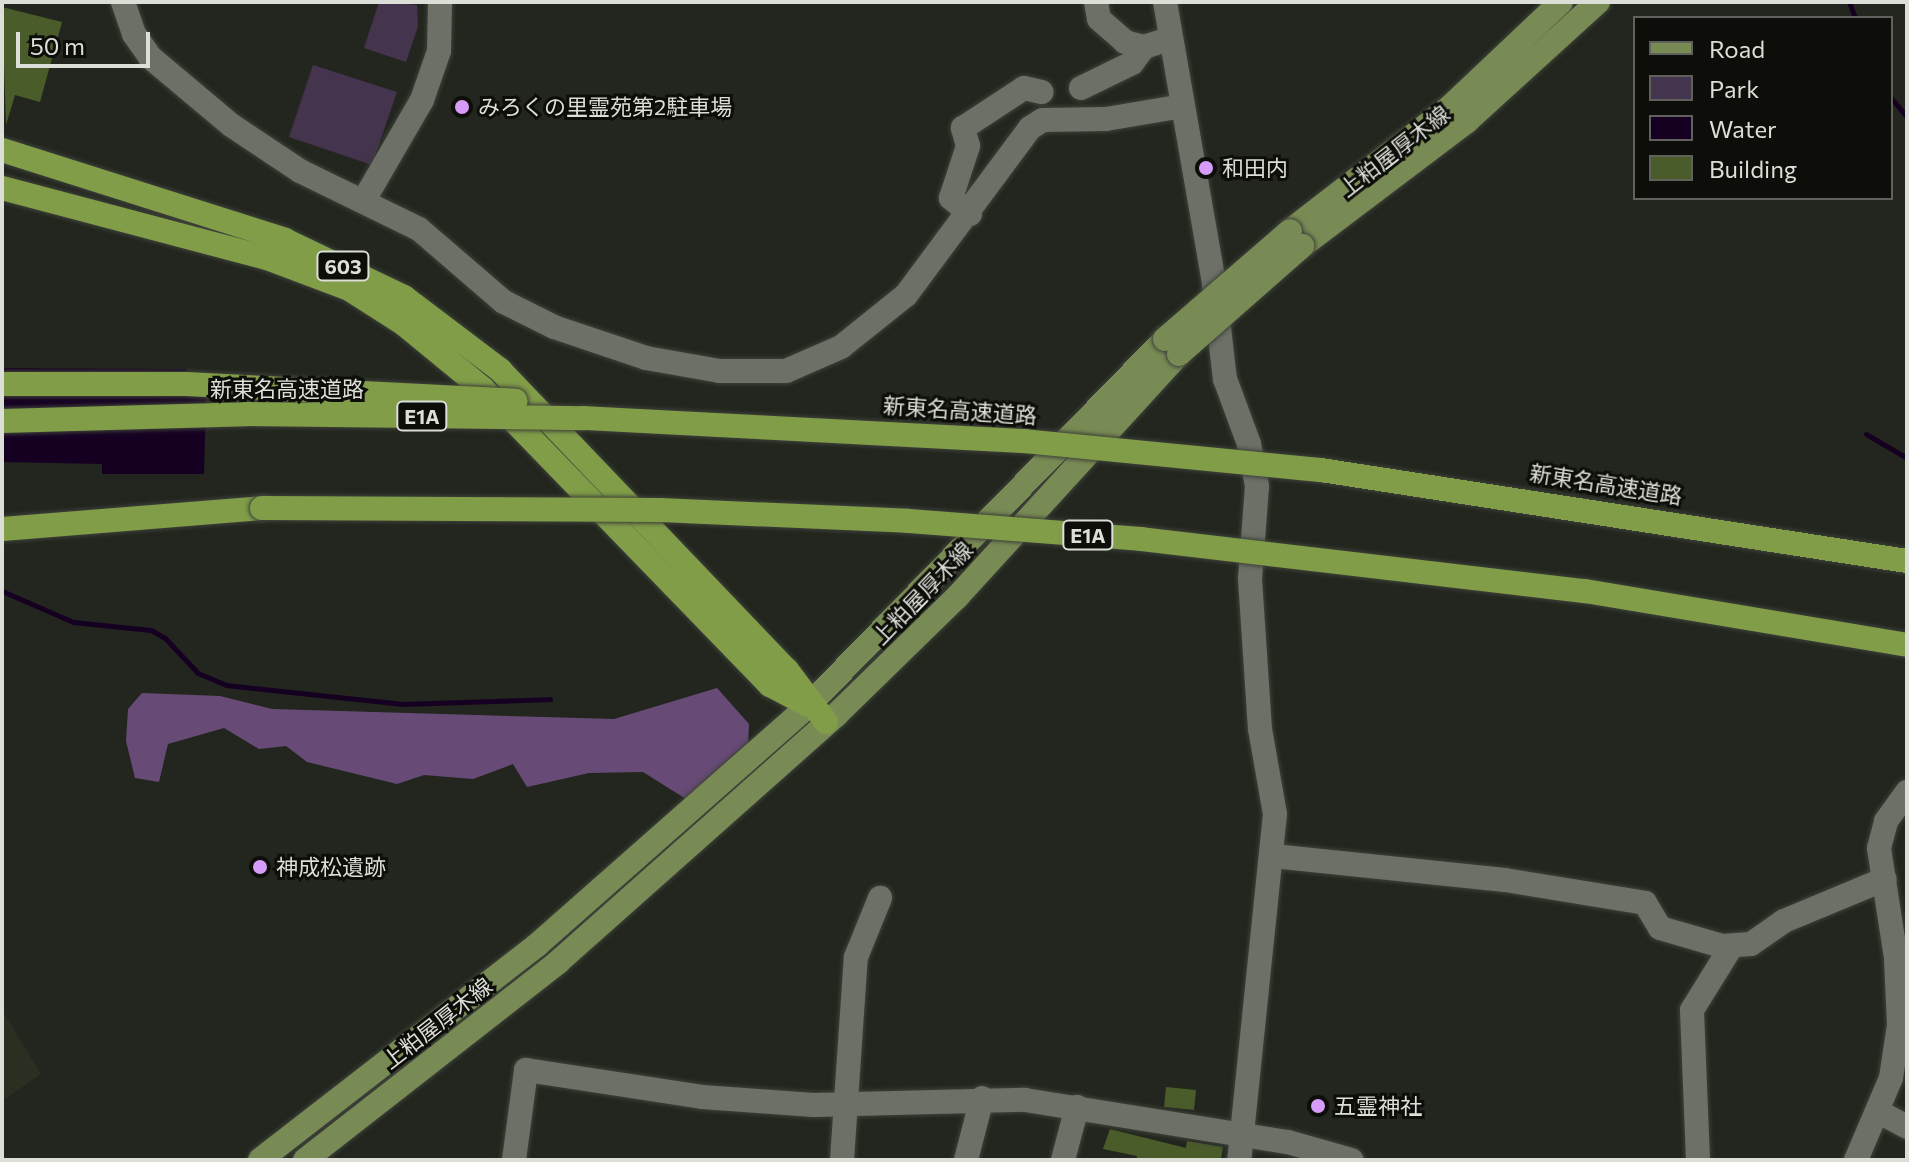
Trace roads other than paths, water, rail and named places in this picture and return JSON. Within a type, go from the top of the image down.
[{"type":"highway","name":"603","points":[[2,150],[285,240],[364,275],[471,344],[550,441],[778,678],[826,722]]},
{"type":"highway","name":"603","points":[[2,188],[267,258],[349,289],[452,362],[550,441]]},
{"type":"highway","points":[[2,384],[288,387],[841,428]]},
{"type":"highway","name":"新東名高速道路","points":[[2,421],[246,414],[841,428],[1321,470],[1907,561]]},
{"type":"highway","points":[[2,529],[262,508]]},
{"type":"highway","name":"E1A","points":[[2,516],[262,508],[660,510],[1141,539],[1585,591],[1907,645]]},
{"type":"main road","name":"上粕屋厚木線","points":[[260,1160],[537,945],[809,705],[1172,347],[1451,106],[1561,2]]},
{"type":"main road","name":"上粕屋厚木線","points":[[1296,238],[1467,121],[1598,2]]},
{"type":"main road","name":"上粕屋厚木線","points":[[305,1160],[558,962],[826,722],[957,597],[1172,347]]},
{"type":"street","points":[[123,2],[134,34],[150,57],[231,125],[300,171],[419,229],[487,290],[554,327],[646,358],[752,372],[813,363],[841,347],[906,295],[970,214],[1013,150],[1043,120],[1106,119],[1183,106]]},
{"type":"street","points":[[364,200],[422,100],[439,51],[440,2]]},
{"type":"street","points":[[1096,2],[1099,19],[1113,34],[1144,47]]},
{"type":"street","points":[[1165,2],[1213,276],[1225,379],[1249,444],[1257,486],[1250,579],[1260,729],[1274,793],[1273,856],[1239,1160]]},
{"type":"street","points":[[1081,88],[1132,63],[1144,47],[1171,38]]},
{"type":"street","points":[[970,214],[951,198],[968,146],[963,128],[1024,88],[1042,92]]},
{"type":"street","points":[[1856,1160],[1879,1112],[1899,1025],[1902,970],[1879,848],[1886,821],[1907,792]]},
{"type":"street","points":[[1273,856],[1505,880],[1645,903],[1660,928],[1731,947],[1751,944],[1784,921],[1885,879]]},
{"type":"street","points":[[842,1160],[856,957],[880,898]]},
{"type":"street","points":[[1698,1160],[1692,1010],[1731,947]]},
{"type":"street","points":[[514,1160],[526,1070],[702,1097],[845,1105],[982,1098],[1077,1107],[1137,1121],[1241,1134],[1351,1160]]},
{"type":"street","points":[[966,1160],[982,1098]]},
{"type":"street","points":[[1063,1160],[1077,1107]]},
{"type":"street","points":[[1879,1112],[1907,1127]]},
{"type":"water","points":[[2,368],[186,369],[206,397],[204,474],[102,474],[102,464],[2,462]]},
{"type":"waterway","points":[[1849,2],[1854,16]]},
{"type":"waterway","points":[[1893,100],[1907,117]]},
{"type":"waterway","points":[[1866,434],[1907,458]]},
{"type":"waterway","points":[[2,591],[73,622],[151,630],[165,638],[198,673],[226,685],[403,704],[550,699]]},
{"type":"place","name":"みろくの里霊苑第2駐車場","points":[[462,107]]},
{"type":"place","name":"和田内","points":[[1206,168]]},
{"type":"place","name":"神成松遺跡","points":[[260,867]]},
{"type":"place","name":"五霊神社","points":[[1318,1106]]}]
